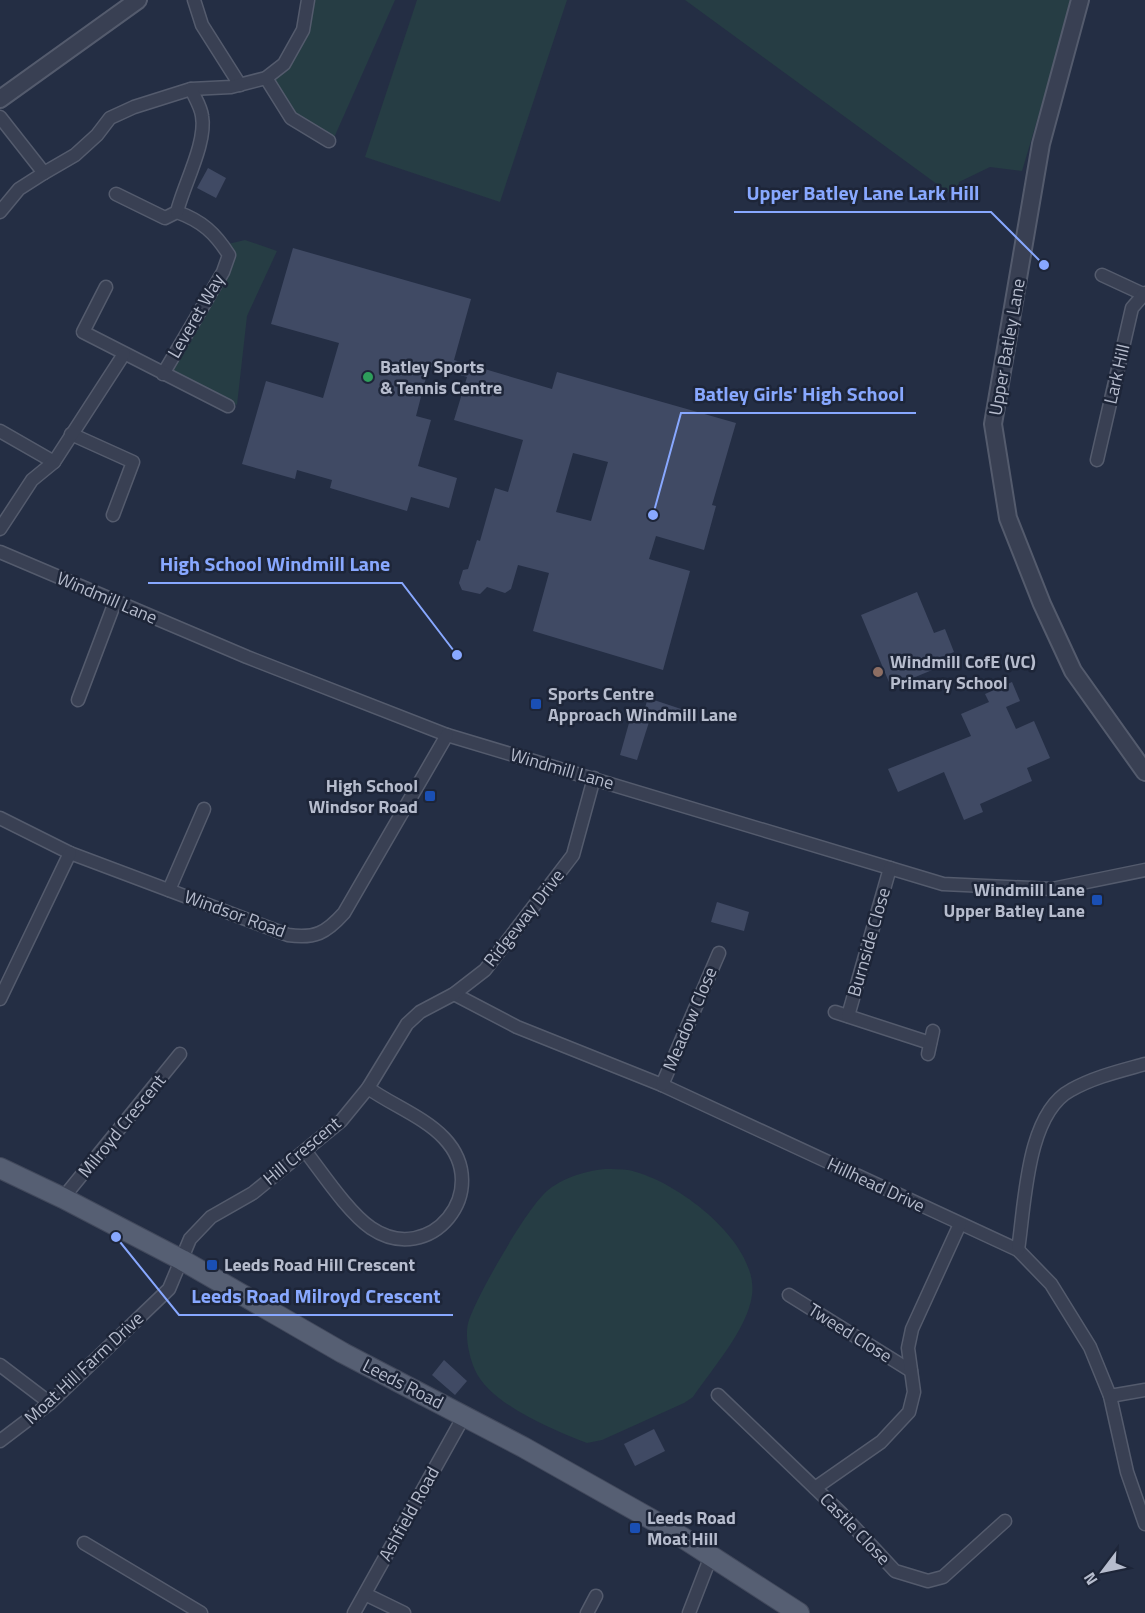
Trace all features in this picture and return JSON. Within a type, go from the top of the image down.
[{"type":"main road","name":"Leeds Road","points":[[0,1168],[182,1260],[343,1353],[464,1416],[674,1532],[799,1613]]},
{"type":"street","points":[[0,99],[138,0]]},
{"type":"street","points":[[194,0],[202,25],[240,85]]},
{"type":"street","points":[[0,212],[19,189],[75,155],[97,135],[110,118],[134,107],[191,89],[240,85],[266,78],[284,64],[303,30],[308,0]]},
{"type":"street","name":"Upper Batley Lane","points":[[1080,0],[1041,144],[993,424],[1008,518],[1042,604],[1073,671],[1145,772]]},
{"type":"street","points":[[266,78],[291,118],[329,141]]},
{"type":"street","points":[[177,212],[182,190],[193,172],[203,117],[191,89]]},
{"type":"street","points":[[0,117],[44,173]]},
{"type":"street","name":"Leveret Way","points":[[116,194],[165,218],[177,212],[194,218],[218,236],[229,255],[223,272],[163,374]]},
{"type":"street","points":[[1102,275],[1144,294]]},
{"type":"street","points":[[106,287],[83,332],[228,406]]},
{"type":"street","name":"Lark Hill","points":[[1097,460],[1132,308],[1144,294]]},
{"type":"street","points":[[0,529],[32,480],[54,462],[124,354]]},
{"type":"street","points":[[0,431],[54,462]]},
{"type":"street","points":[[71,434],[133,462],[112,515]]},
{"type":"street","name":"Windmill Lane","points":[[0,552],[115,602],[447,735],[943,884],[1052,889],[1145,870]]},
{"type":"street","points":[[78,700],[115,602]]},
{"type":"street","name":"Windsor Road","points":[[0,818],[70,853],[288,935],[308,938],[332,927],[344,913],[447,735]]},
{"type":"street","name":"Ridgeway Drive","points":[[407,1024],[420,1012],[454,994],[485,970],[573,855],[594,778]]},
{"type":"street","points":[[169,890],[204,809]]},
{"type":"street","points":[[0,999],[70,853]]},
{"type":"street","name":"Burnside Close","points":[[848,1016],[890,868]]},
{"type":"street","name":"Meadow Close","points":[[662,1084],[719,953]]},
{"type":"street","name":"Hillhead Drive","points":[[454,994],[517,1027],[662,1084],[1018,1250],[1051,1284],[1090,1347],[1110,1396],[1127,1472],[1145,1524]]},
{"type":"street","name":"Burnside Close","points":[[835,1012],[931,1042]]},
{"type":"street","name":"Hill Crescent","points":[[182,1260],[190,1239],[211,1217],[253,1193],[306,1152],[340,1121],[368,1088],[407,1024]]},
{"type":"street","name":"Milroyd Crescent","points":[[63,1198],[180,1054]]},
{"type":"street","points":[[1018,1250],[1033,1153],[1053,1105],[1070,1090],[1102,1076],[1145,1064]]},
{"type":"street","points":[[306,1152],[371,1228],[387,1236],[409,1238],[435,1231],[444,1226],[452,1216],[462,1193],[463,1176],[454,1151],[431,1127],[368,1088]]},
{"type":"street","points":[[815,1488],[881,1442],[899,1426],[909,1412],[914,1392],[908,1348],[912,1329],[960,1224]]},
{"type":"street","name":"Moat Hill Farm Drive","points":[[0,1441],[50,1403],[168,1289],[182,1260]]},
{"type":"street","name":"Tweed Close","points":[[789,1295],[911,1371]]},
{"type":"street","points":[[0,1365],[50,1403]]},
{"type":"street","points":[[1110,1396],[1145,1390]]},
{"type":"street","name":"Castle Close","points":[[718,1395],[815,1488],[895,1570],[928,1581],[943,1577],[1005,1521]]},
{"type":"street","name":"Ashfield Road","points":[[354,1613],[464,1416]]},
{"type":"street","points":[[84,1543],[201,1613]]},
{"type":"street","points":[[689,1613],[711,1556]]},
{"type":"street","points":[[365,1594],[404,1613]]},
{"type":"street","points":[[586,1613],[596,1596]]},
{"type":"shaded area","points":[[312,0],[395,0],[333,140],[300,122],[269,79],[287,63]]},
{"type":"shaded area","points":[[417,0],[567,0],[500,202],[365,157]]},
{"type":"shaded area","points":[[685,0],[1073,0],[1022,171],[990,167],[959,182],[956,198]]},
{"type":"shaded area","points":[[245,240],[277,251],[247,316],[237,405],[170,373],[190,337],[228,244]]},
{"type":"shaded area","points":[[605,1169],[628,1170],[647,1176],[668,1186],[710,1216],[742,1254],[751,1275],[752,1295],[744,1321],[737,1334],[693,1397],[602,1440],[587,1443],[541,1423],[508,1405],[494,1394],[475,1370],[469,1352],[467,1332],[469,1320],[491,1274],[525,1219],[543,1195],[556,1184],[572,1177]]},
{"type":"building","points":[[208,168],[226,178],[216,198],[197,188]]},
{"type":"building","points":[[293,248],[471,299],[454,360],[552,389],[557,372],[736,423],[712,505],[716,506],[704,550],[656,536],[649,559],[690,571],[663,670],[533,631],[549,573],[518,565],[511,589],[505,593],[487,587],[480,594],[462,590],[459,583],[463,570],[468,569],[477,540],[480,541],[495,488],[508,492],[523,440],[454,420],[467,377],[429,366],[416,416],[431,420],[418,466],[457,478],[449,508],[411,497],[407,511],[330,488],[332,480],[297,470],[295,479],[242,464],[266,381],[323,398],[339,343],[271,324]],"holes":[[[573,453],[608,462],[591,521],[556,512]]]},
{"type":"building","points":[[917,592],[934,633],[945,629],[954,652],[939,658],[942,666],[891,687],[861,615]]},
{"type":"building","points":[[1012,682],[1020,701],[1006,707],[1016,729],[1034,721],[1050,758],[1027,768],[1032,781],[980,804],[983,812],[964,820],[944,772],[898,792],[888,769],[971,736],[961,714],[989,702],[985,694]]},
{"type":"building","points":[[648,698],[681,709],[677,722],[644,711]]},
{"type":"building","points":[[631,716],[649,722],[637,760],[620,755]]},
{"type":"building","points":[[717,902],[749,912],[744,931],[711,922]]},
{"type":"building","points":[[444,1360],[467,1381],[455,1395],[432,1375]]},
{"type":"building","points":[[654,1429],[665,1451],[635,1466],[624,1444]]},
{"type":"place","name":"Upper Batley Lane Lark Hill","points":[[1044,265]]},
{"type":"place","name":"Batley Sports & Tennis Centre","points":[[368,377]]},
{"type":"place","name":"Batley Girls' High School","points":[[653,515]]},
{"type":"place","name":"High School Windmill Lane","points":[[457,655]]},
{"type":"place","name":"Windmill CofE (VC) Primary School","points":[[878,672]]},
{"type":"place","name":"Sports Centre Approach Windmill Lane","points":[[536,704]]},
{"type":"place","name":"High School Windsor Road","points":[[430,796]]},
{"type":"place","name":"Windmill Lane Upper Batley Lane","points":[[1097,900]]},
{"type":"place","name":"Leeds Road Milroyd Crescent","points":[[116,1237]]},
{"type":"place","name":"Leeds Road Hill Crescent","points":[[212,1265]]},
{"type":"place","name":"Leeds Road Moat Hill","points":[[635,1528]]}]
